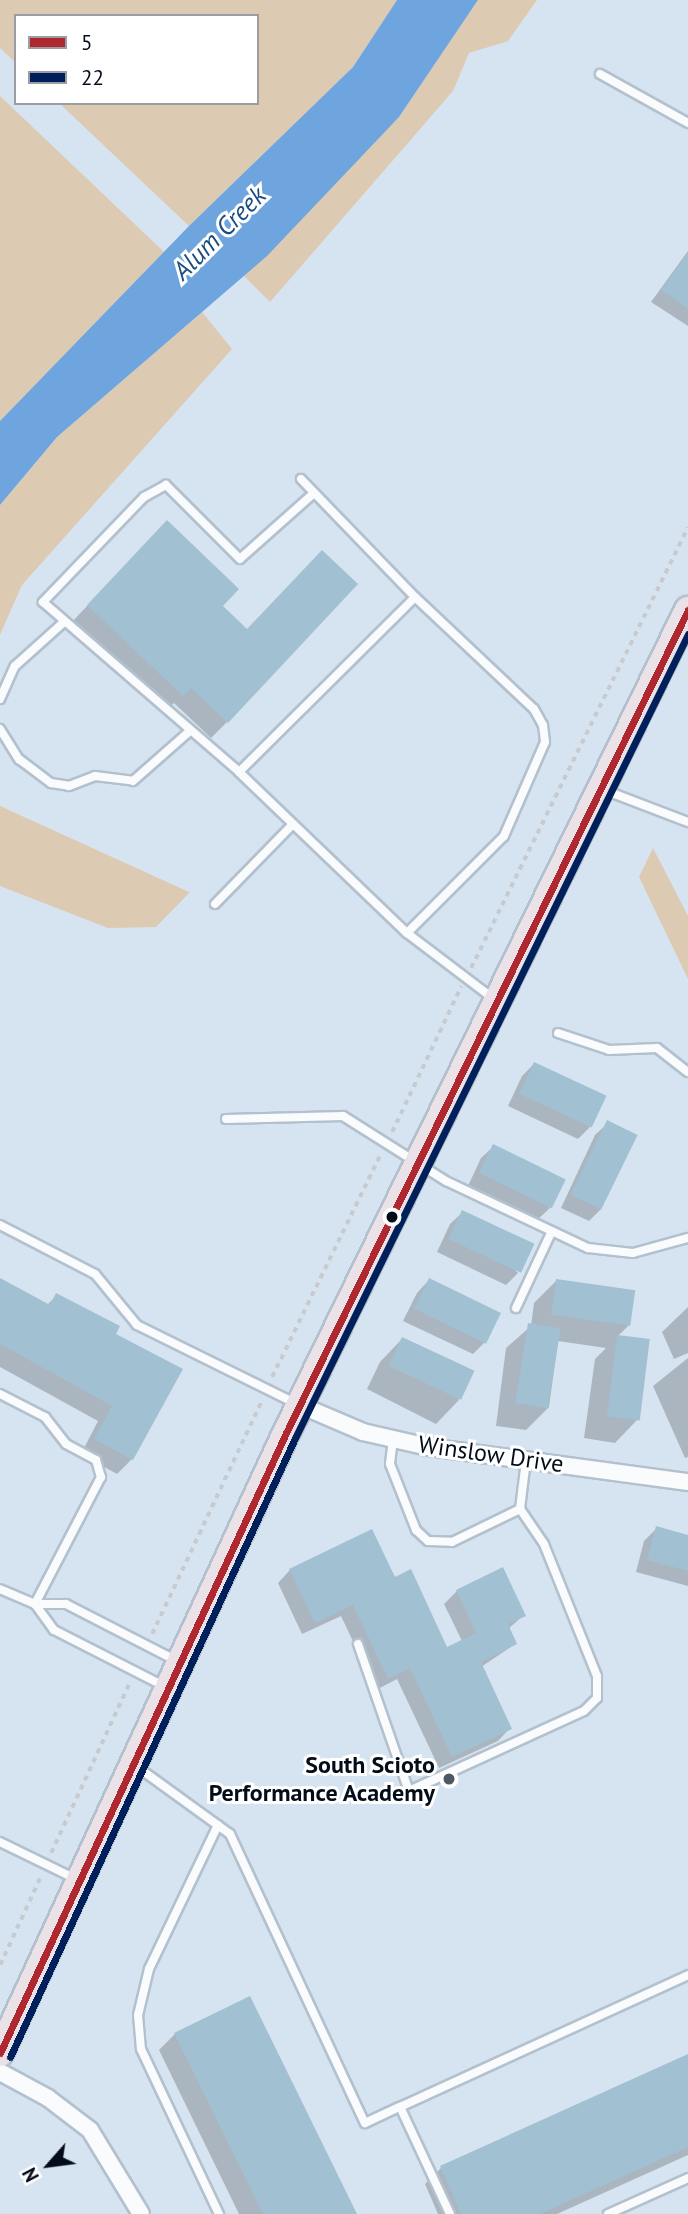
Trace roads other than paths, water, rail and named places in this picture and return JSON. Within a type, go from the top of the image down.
[{"type":"main road","points":[[0,2053],[167,1687],[300,1405],[688,610]]},
{"type":"street","name":"Winslow Drive","points":[[300,1405],[363,1432],[393,1439],[688,1482]]},
{"type":"street","points":[[0,2072],[48,2098],[89,2130],[141,2214]]},
{"type":"lane","points":[[600,74],[688,123]]},
{"type":"lane","points":[[300,479],[415,597],[534,709],[545,743],[504,836],[407,933]]},
{"type":"lane","points":[[314,493],[240,559],[166,485],[144,497],[43,602],[239,772],[407,933],[465,981],[496,1001]]},
{"type":"lane","points":[[239,772],[415,597]]},
{"type":"lane","points":[[0,699],[15,666],[65,621]]},
{"type":"lane","points":[[0,729],[19,759],[51,783],[69,786],[95,776],[133,781],[190,731]]},
{"type":"lane","points":[[601,789],[688,822]]},
{"type":"lane","points":[[215,904],[292,825]]},
{"type":"lane","points":[[558,1033],[609,1050],[657,1048],[688,1072]]},
{"type":"lane","points":[[226,1119],[343,1116],[416,1164],[551,1233],[588,1248],[633,1253],[688,1238]]},
{"type":"lane","points":[[0,1224],[95,1274],[137,1325],[300,1405]]},
{"type":"lane","points":[[516,1308],[551,1233]]},
{"type":"lane","points":[[0,1394],[45,1417],[66,1444],[96,1460],[101,1477],[35,1604]]},
{"type":"lane","points":[[393,1439],[390,1464],[416,1530],[428,1541],[452,1542],[520,1509]]},
{"type":"lane","points":[[358,1644],[408,1791],[584,1711],[597,1699],[597,1676],[544,1544],[520,1509],[526,1460]]},
{"type":"lane","points":[[0,1589],[35,1604],[65,1604],[179,1662]]},
{"type":"lane","points":[[35,1604],[54,1630],[167,1687]]},
{"type":"lane","points":[[132,1764],[230,1834],[365,2123],[688,1975]]},
{"type":"lane","points":[[218,1825],[149,1969],[138,2015],[141,2049],[219,2214]]},
{"type":"lane","points":[[0,1842],[79,1880]]},
{"type":"lane","points":[[400,2107],[450,2214]]},
{"type":"lane","points":[[610,2213],[688,2178]]},
{"type":"water","name":"Alum Creek","points":[[397,0],[478,0],[399,117],[267,256],[57,437],[0,505],[0,421],[189,226],[353,67]]},
{"type":"place","name":"South Scioto Performance Academy","points":[[449,1779]]}]
